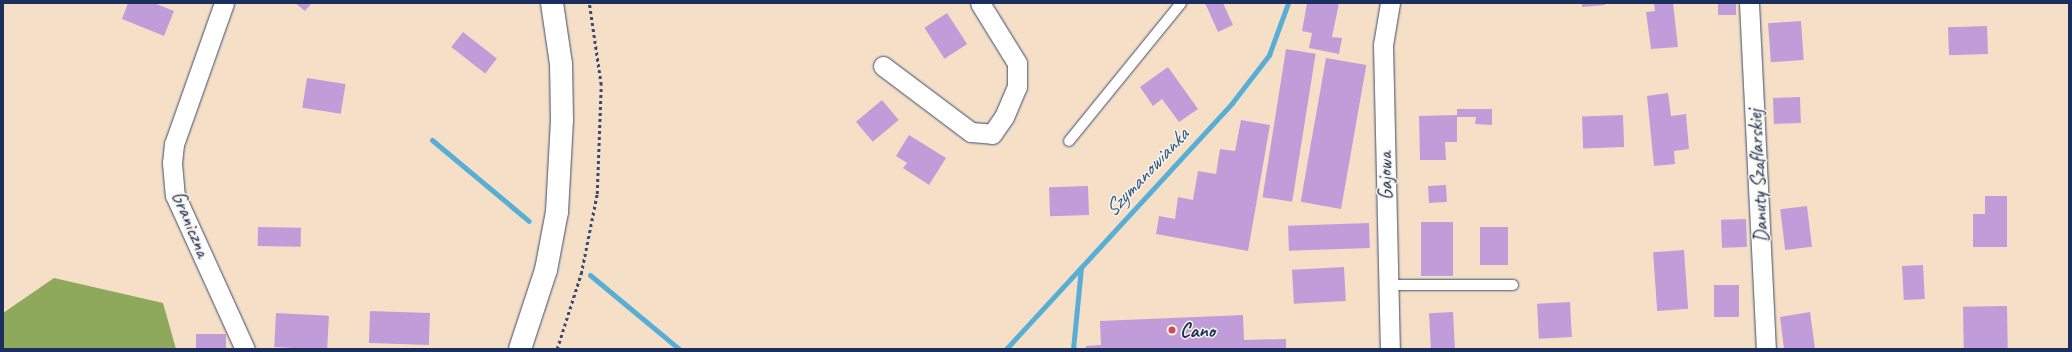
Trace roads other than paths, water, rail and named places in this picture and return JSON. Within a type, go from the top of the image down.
[{"type":"main road","points":[[520,349],[546,270],[557,212],[562,113],[561,64],[552,3]]},
{"type":"street","name":"Graniczna","points":[[224,3],[174,144],[172,163],[174,195],[245,349]]},
{"type":"street","points":[[883,66],[971,132],[992,134],[1004,117],[1017,87],[1017,63],[980,3]]},
{"type":"street","name":"Gajowa","points":[[1390,3],[1383,45],[1390,349]]},
{"type":"street","name":"Danuty Szaflarskiej","points":[[1749,3],[1766,349]]},
{"type":"lane","points":[[1069,141],[1181,3]]},
{"type":"lane","points":[[1389,285],[1513,285]]},
{"type":"waterway","name":"Szymanowianka","points":[[1006,349],[1232,103],[1269,55],[1288,3]]},
{"type":"waterway","points":[[432,140],[529,221]]},
{"type":"waterway","points":[[1073,349],[1081,267]]},
{"type":"waterway","points":[[590,275],[679,349]]},
{"type":"place","name":"Cano","points":[[1172,330]]}]
